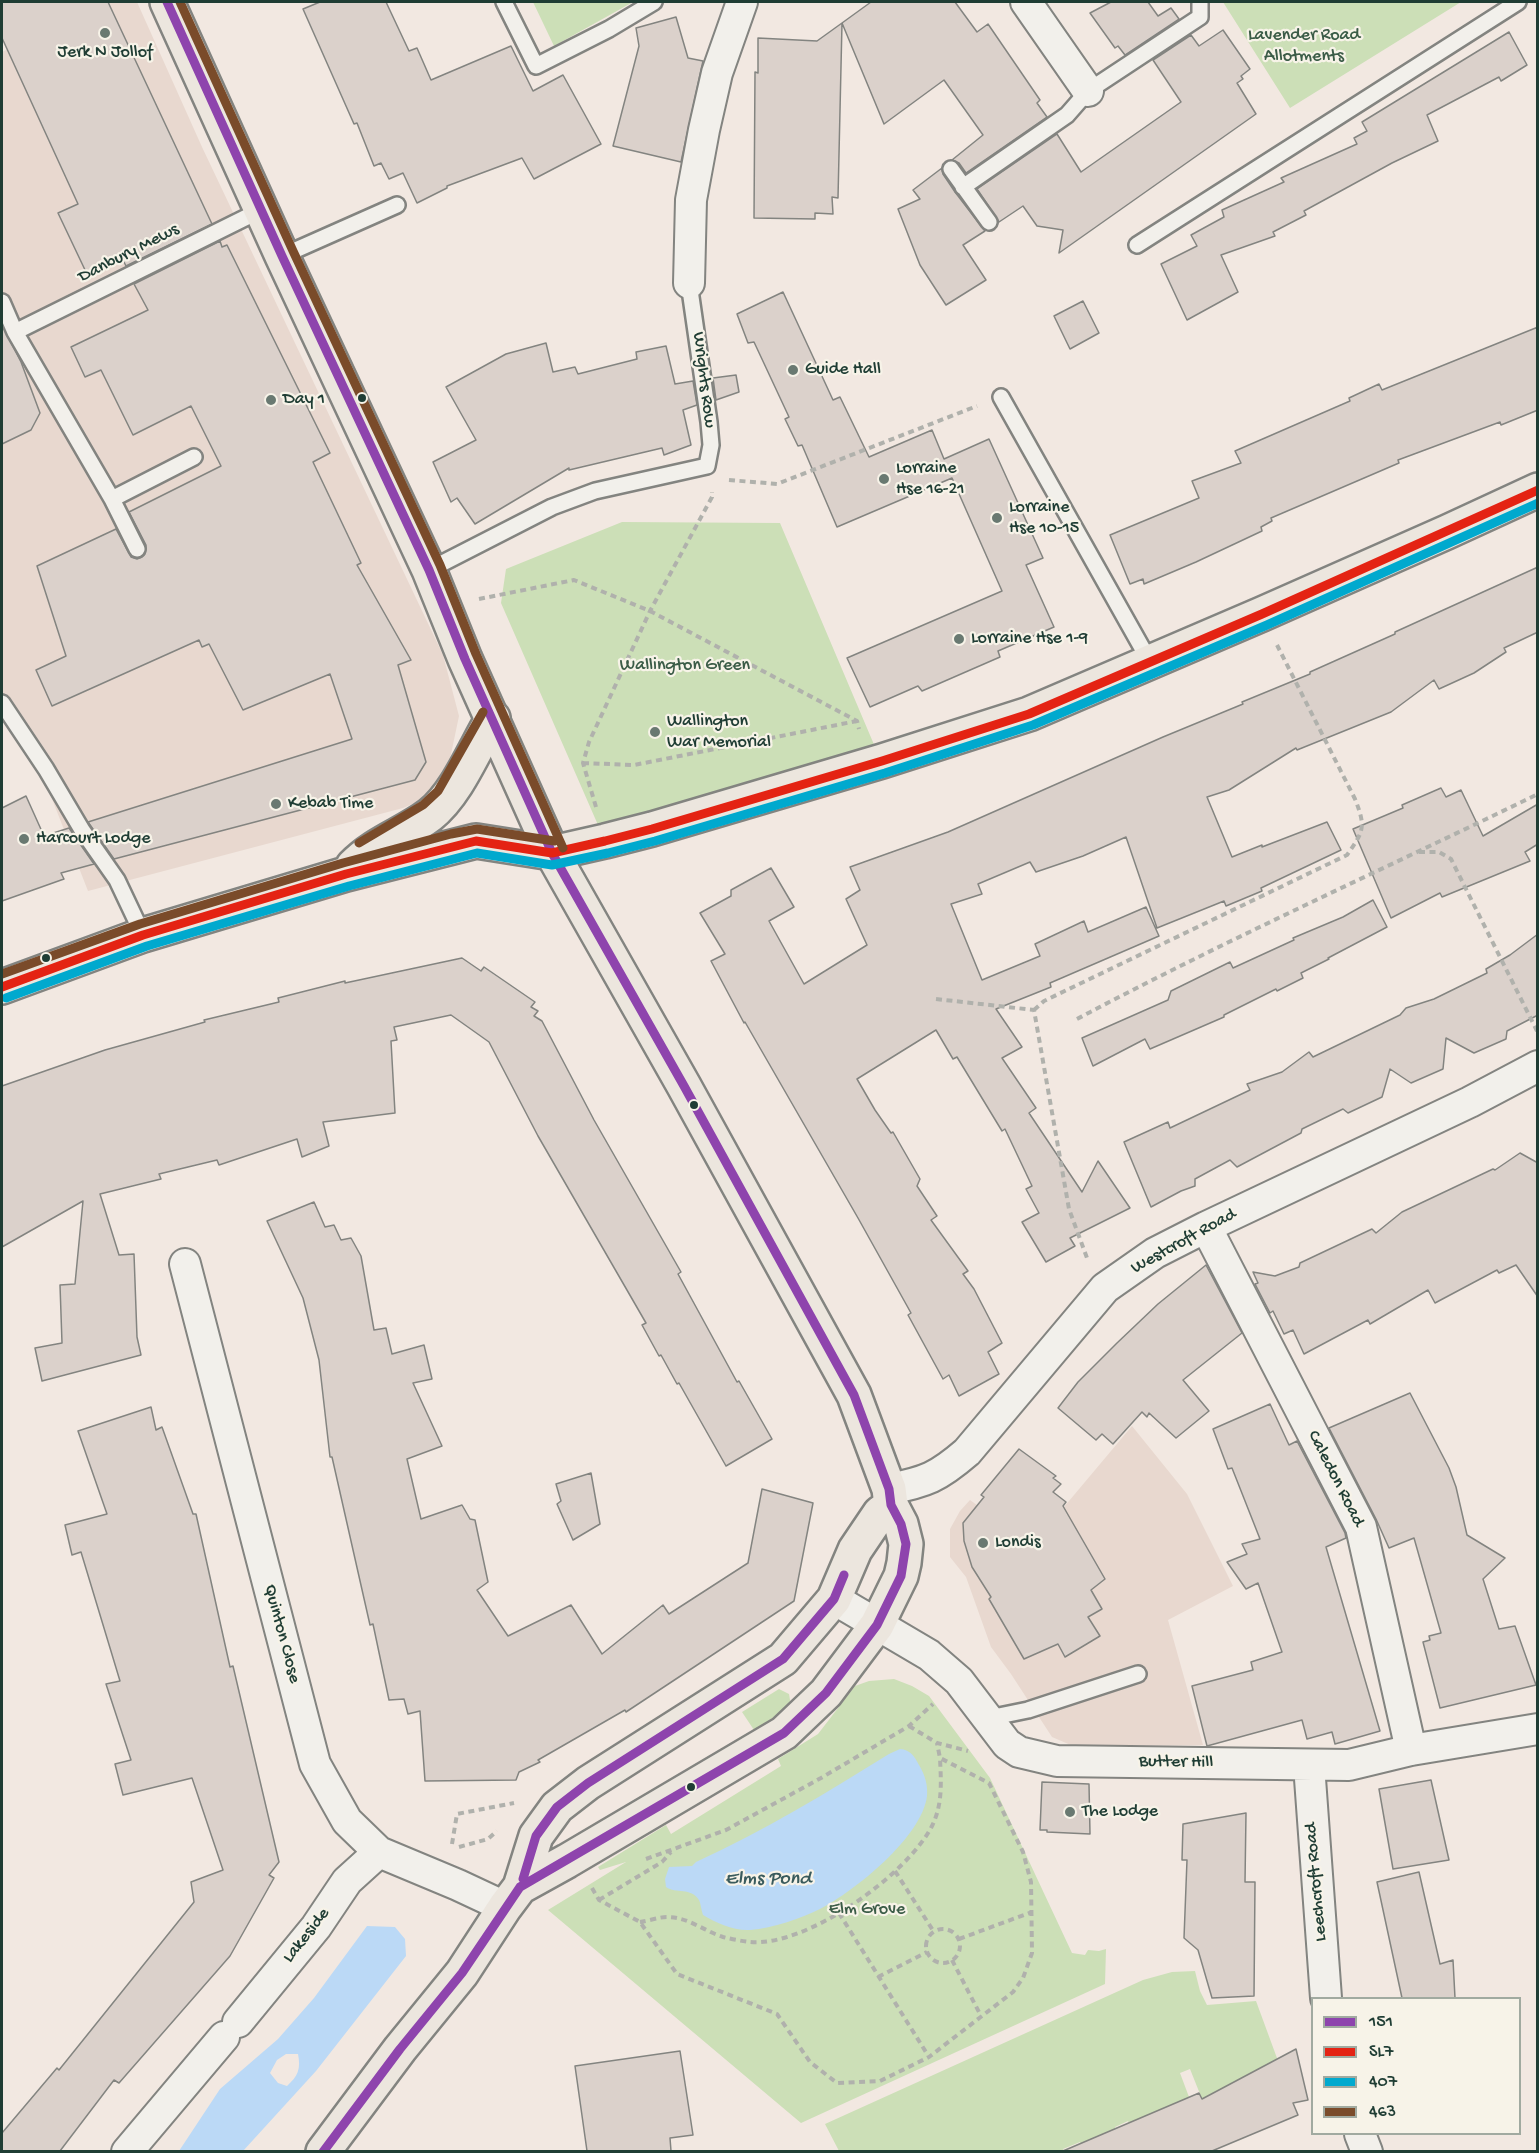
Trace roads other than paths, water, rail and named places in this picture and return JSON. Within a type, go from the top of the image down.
[{"type":"main road","points":[[167,2],[282,256],[429,570],[520,785],[552,853],[855,1395],[906,1544],[901,1576],[877,1625],[826,1693],[784,1733],[512,1897]]},
{"type":"main road","points":[[2,987],[143,935],[346,874],[476,841],[552,853],[605,841],[867,765],[1029,714],[1262,614],[1538,490]]},
{"type":"main road","points":[[346,874],[365,853],[429,815],[448,798],[493,718]]},
{"type":"main road","points":[[323,2151],[400,2049],[462,1973],[512,1897],[536,1836],[557,1807],[588,1783],[783,1659],[834,1599],[855,1550],[890,1497]]},
{"type":"street","name":"Wrights Row","points":[[689,283],[691,200],[704,130],[717,74],[742,2]]},
{"type":"street","points":[[1026,2],[1088,91]]},
{"type":"street","name":"Westcroft Road","points":[[890,1497],[942,1473],[966,1452],[1105,1288],[1155,1253],[1470,1102],[1538,1066]]},
{"type":"street","name":"Caledon Road","points":[[1206,1227],[1361,1527],[1411,1750]]},
{"type":"street","name":"Quinton Close","points":[[185,1264],[315,1764],[347,1821],[379,1852],[458,1885],[512,1897]]},
{"type":"street","name":"Butter Hill","points":[[834,1599],[928,1655],[958,1681],[1007,1744],[1020,1752],[1057,1761],[1349,1765],[1411,1750],[1538,1729]]},
{"type":"street","name":"Leechcroft Road","points":[[1309,1765],[1326,1997]]},
{"type":"street","name":"Lakeside","points":[[127,2151],[316,1927],[347,1881],[379,1852]]},
{"type":"street","points":[[1361,2135],[1367,2151]]},
{"type":"lane","points":[[504,2],[536,66],[609,29],[654,2]]},
{"type":"lane","points":[[1137,245],[1518,2]]},
{"type":"lane","points":[[963,187],[1067,114],[1088,91],[1200,16],[1200,3]]},
{"type":"lane","points":[[951,170],[989,222]]},
{"type":"lane","points":[[282,256],[397,205]]},
{"type":"lane","name":"Danbury Mews","points":[[15,332],[261,210]]},
{"type":"lane","name":"Wrights Row","points":[[429,570],[552,507],[595,491],[710,472],[709,422],[689,283]]},
{"type":"lane","points":[[2,302],[15,332],[112,499],[137,549]]},
{"type":"lane","points":[[1001,397],[1150,662]]},
{"type":"lane","points":[[112,499],[194,457]]},
{"type":"lane","points":[[2,703],[46,769],[82,830],[117,880],[143,935]]},
{"type":"lane","points":[[988,1718],[1028,1710],[1138,1674]]},
{"type":"water","name":"Elms Pond","points":[[900,1749],[912,1754],[924,1776],[927,1796],[922,1812],[913,1828],[885,1861],[851,1890],[834,1901],[812,1913],[786,1922],[759,1929],[744,1930],[725,1926],[703,1915],[699,1900],[692,1893],[666,1887],[665,1879],[669,1867],[692,1866],[794,1811]]},
{"type":"water","points":[[367,1926],[395,1927],[405,1939],[406,1956],[316,2071],[243,2151],[179,2151],[220,2089],[278,2039],[314,1998]],"holes":[[[286,2054],[298,2054],[299,2068],[294,2079],[287,2086],[278,2083],[270,2073],[277,2060]]]},
{"type":"place","name":"Jerk N Jollof","points":[[105,33]]},
{"type":"place","name":"Guide Hall","points":[[793,370]]},
{"type":"place","name":"Day 1","points":[[271,400]]},
{"type":"place","name":"Lorraine Hse 16-21","points":[[884,479]]},
{"type":"place","name":"Lorraine Hse 10-15","points":[[997,518]]},
{"type":"place","name":"Lorraine Hse 1-9","points":[[959,639]]},
{"type":"place","name":"Wallington War Memorial","points":[[655,732]]},
{"type":"place","name":"Kebab Time","points":[[276,804]]},
{"type":"place","name":"Harcourt Lodge","points":[[24,839]]},
{"type":"place","name":"Londis","points":[[983,1543]]},
{"type":"place","name":"The Lodge","points":[[1070,1812]]},
{"type":"park label","name":"Lavender Road Allotments","points":[[1304,46]]},
{"type":"park label","name":"Wallington Green","points":[[685,666]]},
{"type":"park label","name":"Elm Grove","points":[[867,1910]]}]
